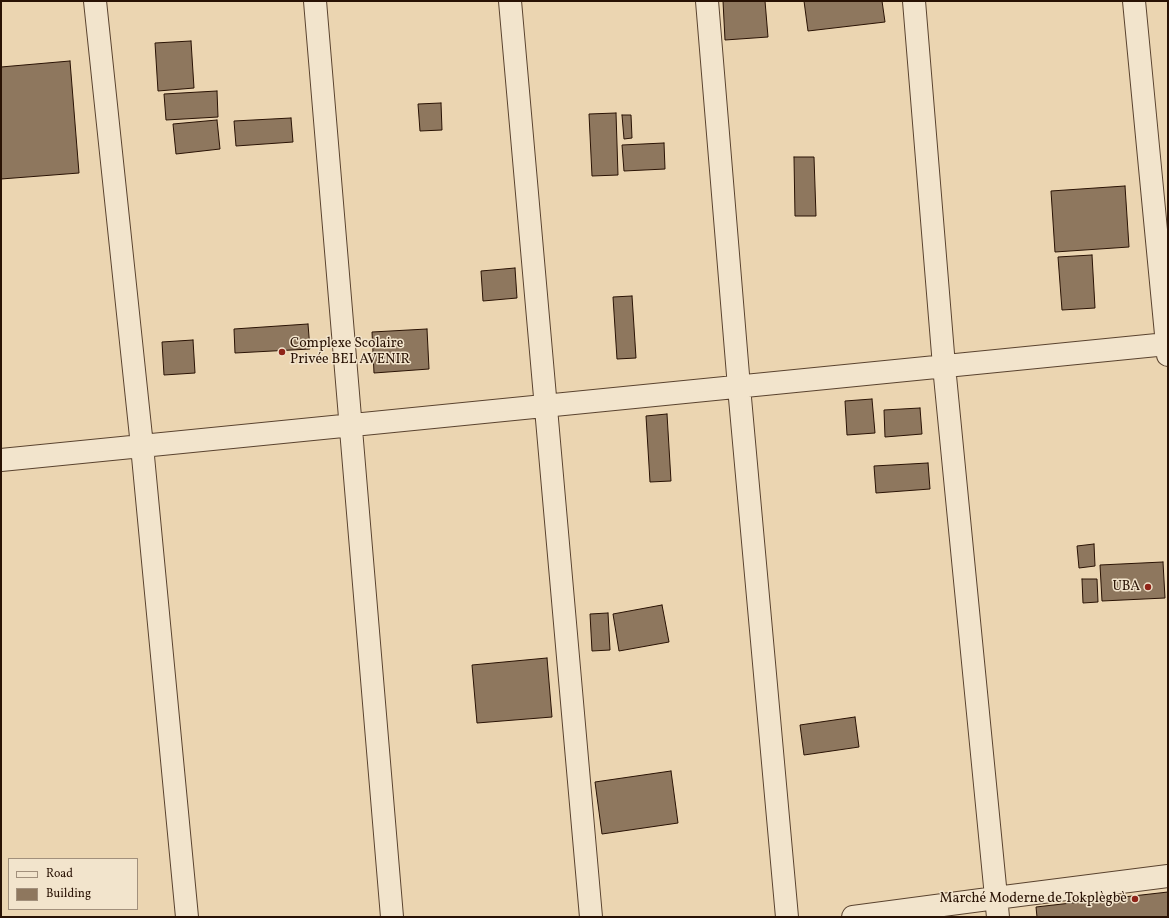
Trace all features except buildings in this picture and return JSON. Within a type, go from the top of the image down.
[{"type":"street","points":[[95,1],[142,446],[187,917]]},
{"type":"street","points":[[315,1],[392,917]]},
{"type":"street","points":[[510,1],[591,917]]},
{"type":"street","points":[[707,1],[739,387],[787,917]]},
{"type":"street","points":[[914,1],[944,366],[997,907]]},
{"type":"street","points":[[1,460],[944,366],[1167,350],[1134,1]]},
{"type":"street","points":[[854,917],[997,907],[1168,876]]},
{"type":"place","name":"Complexe Scolaire Privée BEL AVENIR","points":[[282,352]]},
{"type":"place","name":"UBA","points":[[1148,587]]},
{"type":"place","name":"Marché Moderne de Tokplègbè","points":[[1135,899]]}]
